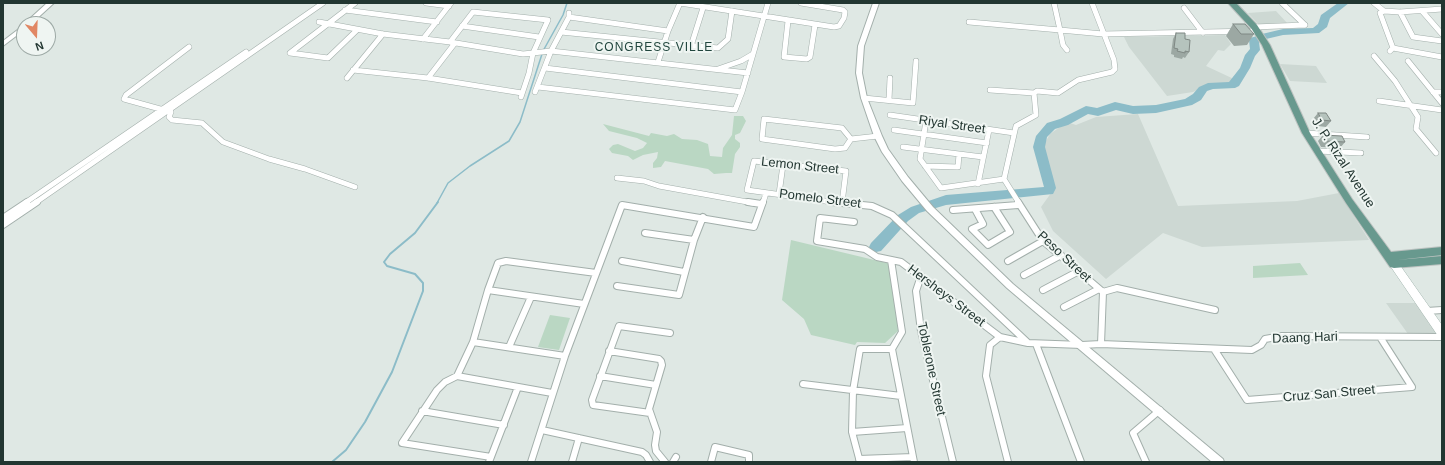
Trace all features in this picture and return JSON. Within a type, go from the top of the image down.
[{"type":"main road","name":"J. P. Rizal Avenue","points":[[1232,3],[1256,29],[1266,45],[1306,133],[1317,151],[1442,332]]},
{"type":"main road","points":[[1391,260],[1442,251]]},
{"type":"main road","points":[[1391,260],[1442,260]]},
{"type":"street","points":[[36,16],[51,3]]},
{"type":"street","points":[[3,225],[161,109],[317,3]]},
{"type":"street","points":[[3,218],[167,111],[323,3]]},
{"type":"street","points":[[355,3],[290,53],[328,58],[357,30]]},
{"type":"street","points":[[426,3],[450,5]]},
{"type":"street","points":[[668,31],[569,15],[561,32],[549,51],[537,90],[735,110],[748,73],[763,16],[768,3]]},
{"type":"street","points":[[658,62],[668,31],[680,4],[834,27],[839,26],[845,12],[843,10],[801,3]]},
{"type":"street","points":[[876,3],[861,46],[859,73],[864,98],[878,136],[885,150],[905,179],[928,206],[1010,286],[1160,410],[1219,462]]},
{"type":"street","points":[[1054,3],[1063,45],[1067,50]]},
{"type":"street","points":[[990,90],[1034,94],[1037,91],[1058,92],[1078,80],[1112,72],[1115,69],[1114,60],[1092,3]]},
{"type":"street","points":[[969,22],[1103,34],[1202,33],[1304,25],[1282,3]]},
{"type":"street","points":[[1374,3],[1384,11],[1400,12],[1442,9]]},
{"type":"street","points":[[423,39],[450,5]]},
{"type":"street","points":[[691,46],[703,8]]},
{"type":"street","points":[[1184,8],[1202,33]]},
{"type":"street","points":[[345,10],[437,22]]},
{"type":"street","points":[[561,32],[664,44],[718,48],[728,39],[732,11]]},
{"type":"street","points":[[1384,11],[1380,15],[1391,49],[1441,57]]},
{"type":"street","points":[[1422,11],[1442,34]]},
{"type":"street","points":[[353,70],[428,78],[521,95],[539,37],[548,20],[473,12],[462,26],[428,78]]},
{"type":"street","points":[[1400,12],[1413,37],[1420,40],[1442,41]]},
{"type":"street","points":[[788,21],[784,57],[807,59],[810,57],[815,25]]},
{"type":"street","points":[[319,22],[357,30],[523,54],[549,51],[748,73]]},
{"type":"street","points":[[462,26],[539,37]]},
{"type":"street","points":[[3,44],[16,33]]},
{"type":"street","points":[[347,78],[383,34]]},
{"type":"street","points":[[189,47],[154,73],[124,99],[171,112],[169,117],[172,120],[202,123],[222,142],[248,150],[269,160],[305,169],[356,187]]},
{"type":"street","points":[[713,70],[742,61],[753,54]]},
{"type":"street","points":[[1374,56],[1395,81],[1418,117],[1416,129],[1418,133],[1436,153]]},
{"type":"street","points":[[1408,61],[1442,103]]},
{"type":"street","points":[[864,98],[913,103],[916,62]]},
{"type":"street","points":[[545,68],[742,92]]},
{"type":"street","points":[[889,100],[890,78]]},
{"type":"street","points":[[1433,92],[1442,92]]},
{"type":"street","points":[[926,121],[920,149],[920,159],[940,188],[978,184],[1004,179],[1016,126],[1036,115],[1034,94]]},
{"type":"street","points":[[1379,101],[1442,110]]},
{"type":"street","name":"Riyal Street","points":[[890,115],[1014,133]]},
{"type":"street","points":[[851,139],[842,128],[764,119],[762,139],[845,148],[851,139],[878,136]]},
{"type":"street","points":[[894,130],[987,143]]},
{"type":"street","points":[[978,184],[987,143],[988,130]]},
{"type":"street","points":[[1306,133],[1367,137]]},
{"type":"street","points":[[903,146],[983,157]]},
{"type":"street","points":[[1317,151],[1361,153]]},
{"type":"street","points":[[925,166],[958,167],[959,154]]},
{"type":"street","name":"Lemon Street","points":[[746,190],[754,161],[846,171],[842,203]]},
{"type":"street","points":[[778,194],[783,165]]},
{"type":"street","points":[[617,178],[644,181],[659,186],[761,204]]},
{"type":"street","name":"Peso Street","points":[[1004,179],[1018,205],[1043,240],[1101,290]]},
{"type":"street","name":"Pomelo Street","points":[[746,190],[872,206],[892,215],[976,295],[1032,344]]},
{"type":"street","points":[[531,462],[565,356],[622,204],[754,227],[766,193]]},
{"type":"street","points":[[953,210],[1018,205]]},
{"type":"street","points":[[975,209],[983,224],[972,229],[988,245],[1010,232],[994,207]]},
{"type":"street","points":[[617,286],[679,295],[684,272],[703,217]]},
{"type":"street","name":"Hersheys Street","points":[[854,222],[820,218],[818,241],[865,249],[877,257],[901,262],[1000,337]]},
{"type":"street","points":[[645,233],[694,240]]},
{"type":"street","points":[[1008,261],[1043,240]]},
{"type":"street","points":[[1024,275],[1061,255]]},
{"type":"street","points":[[891,260],[902,332],[892,349],[914,460],[859,461],[852,432],[853,391],[860,349],[892,349]]},
{"type":"street","points":[[457,376],[473,342],[498,262],[506,261],[596,273]]},
{"type":"street","points":[[622,262],[684,272]]},
{"type":"street","points":[[1043,290],[1078,271]]},
{"type":"street","name":"Toblerone Street","points":[[921,276],[916,291],[921,331],[953,462]]},
{"type":"street","points":[[1064,307],[1101,290],[1117,288],[1215,310]]},
{"type":"street","points":[[488,290],[584,304]]},
{"type":"street","points":[[1101,290],[1101,344]]},
{"type":"street","points":[[509,347],[530,297]]},
{"type":"street","points":[[1427,311],[1442,310]]},
{"type":"street","points":[[650,413],[593,405],[592,400],[619,326],[670,333]]},
{"type":"street","name":"Daang Hari","points":[[1000,337],[1032,344],[1101,344],[1252,350],[1260,345],[1265,339],[1282,336],[1442,337]]},
{"type":"street","points":[[1000,337],[990,345],[986,376],[1008,462]]},
{"type":"street","name":"Cruz San Street","points":[[1214,349],[1247,400],[1412,387],[1380,337]]},
{"type":"street","points":[[473,342],[565,356]]},
{"type":"street","points":[[1032,344],[1081,462]]},
{"type":"street","points":[[609,351],[659,359],[662,365],[649,409],[657,432],[655,445],[656,450],[665,462]]},
{"type":"street","points":[[518,387],[490,459],[402,442],[437,390],[445,382],[457,376],[552,393]]},
{"type":"street","points":[[600,376],[656,385]]},
{"type":"street","points":[[803,384],[901,396]]},
{"type":"street","points":[[1146,462],[1133,433],[1160,410]]},
{"type":"street","points":[[422,412],[504,424]]},
{"type":"street","points":[[852,432],[907,428]]},
{"type":"street","points":[[542,430],[642,452],[646,455],[650,462]]},
{"type":"street","points":[[572,462],[579,438]]},
{"type":"street","points":[[711,462],[715,447],[750,454],[748,462]]},
{"type":"shaded area","points":[[1276,11],[1288,24],[1259,25],[1248,13]]},
{"type":"shaded area","points":[[1225,35],[1231,44],[1224,51],[1218,50],[1206,66],[1236,80],[1230,85],[1210,84],[1193,92],[1167,96],[1129,47],[1124,37]]},
{"type":"shaded area","points":[[1280,64],[1316,66],[1327,83],[1290,81]]},
{"type":"shaded area","points":[[1138,114],[1178,206],[1297,201],[1339,193],[1369,240],[1202,247],[1163,233],[1106,279],[1053,231],[1041,207],[1054,189],[1043,146],[1050,134],[1067,122],[1076,125],[1096,117]]},
{"type":"shaded area","points":[[1386,303],[1419,303],[1441,334],[1408,334]]},
{"type":"green space","points":[[734,116],[743,116],[746,121],[740,133],[735,135],[735,139],[740,143],[740,147],[735,154],[732,173],[714,174],[708,169],[665,161],[661,167],[653,168],[653,163],[657,158],[658,152],[643,155],[633,160],[628,156],[612,153],[609,149],[613,145],[618,144],[635,151],[643,148],[647,143],[637,138],[609,131],[603,124],[649,136],[651,133],[667,136],[674,134],[682,139],[697,140],[708,144],[710,156],[722,157],[723,148],[732,135]]},
{"type":"green space","points":[[791,240],[891,264],[898,331],[885,343],[857,342],[855,345],[811,335],[804,319],[782,300]]},
{"type":"green space","points":[[1300,263],[1308,275],[1253,278],[1253,266]]},
{"type":"green space","points":[[550,315],[570,318],[559,350],[538,347]]},
{"type":"building","points":[[1233,24],[1245,24],[1254,34],[1241,34]]},
{"type":"building","points":[[1176,33],[1185,33],[1185,39],[1190,40],[1189,52],[1185,51],[1185,53],[1177,51],[1178,49],[1174,48]]},
{"type":"building","points":[[1318,113],[1326,113],[1331,121],[1322,120]]},
{"type":"building","points":[[1323,135],[1342,136],[1345,142],[1326,141]]},
{"type":"waterway","points":[[437,203],[448,183],[470,166],[509,141],[520,122],[543,51],[563,15],[567,3]]},
{"type":"waterway","points":[[1266,36],[1283,32],[1315,31],[1323,25],[1325,17],[1344,3]]},
{"type":"waterway","points":[[876,247],[903,218],[915,210],[946,200],[1049,191],[1050,188],[1039,147],[1042,136],[1051,126],[1064,122],[1086,110],[1098,112],[1115,106],[1133,110],[1156,109],[1188,102],[1197,97],[1203,89],[1212,85],[1231,86],[1235,84],[1245,68],[1250,55],[1255,50],[1254,40],[1257,39]]},
{"type":"waterway","points":[[332,462],[346,450],[365,422],[392,372],[423,291],[423,283],[415,274],[387,266],[384,262],[390,254],[415,233],[438,202]]},
{"type":"district","name":"CONGRESS VILLE","points":[[654,48]]}]
